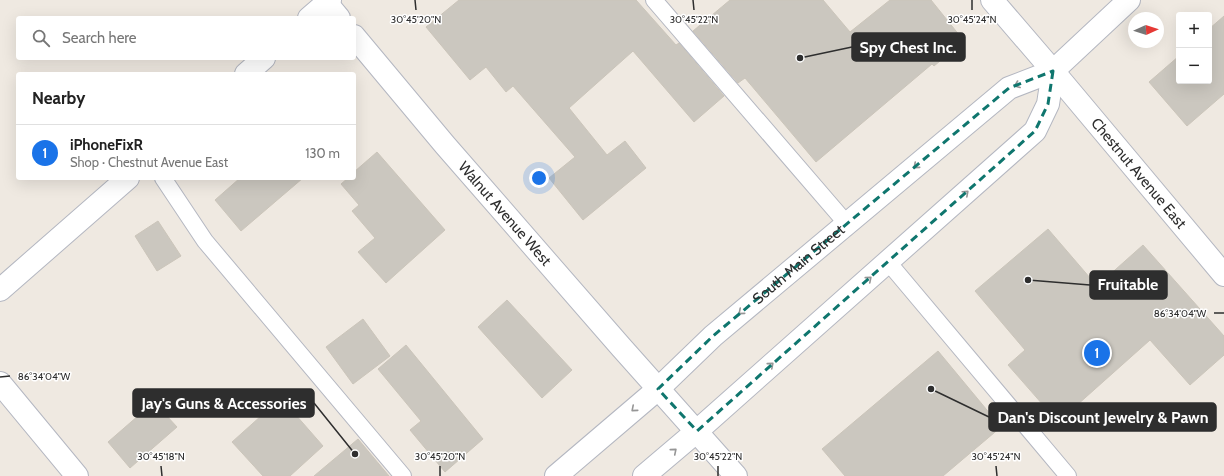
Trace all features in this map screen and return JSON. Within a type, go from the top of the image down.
[{"type":"street","name":"Chestnut Avenue East","points":[[992,0],[1224,275]]},
{"type":"street","name":"South Main Street","points":[[556,476],[658,389],[712,336],[1009,88],[1053,71],[1129,0]]},
{"type":"street","points":[[312,16],[330,5]]},
{"type":"street","name":"Walnut Avenue West","points":[[356,38],[445,145],[736,476]]},
{"type":"street","points":[[248,72],[262,60]]},
{"type":"street","points":[[644,476],[697,431],[1036,131],[1048,104],[1053,71]]},
{"type":"street","points":[[0,290],[126,180]]},
{"type":"street","points":[[0,383],[78,476]]},
{"type":"lane","points":[[654,0],[847,224]]},
{"type":"lane","points":[[163,180],[205,241],[403,476]]},
{"type":"lane","points":[[888,262],[1068,476]]},
{"type":"highlighted area","points":[[1053,71],[1048,104],[1035,131],[697,431],[658,389],[713,336],[1009,88]]},
{"type":"building","points":[[459,0],[636,0],[676,45],[679,43],[724,96],[694,122],[633,51],[569,108],[607,155],[625,141],[646,168],[583,220],[549,178],[575,157],[513,86],[506,92],[486,67],[470,80],[426,27]]},
{"type":"building","points":[[730,0],[823,0],[850,32],[890,0],[931,0],[964,41],[934,66],[932,64],[816,162],[745,78],[738,83],[693,31]]},
{"type":"building","points":[[1224,16],[1224,94],[1187,126],[1149,82],[1176,59],[1176,84],[1212,84],[1212,26]]},
{"type":"building","points":[[377,152],[445,230],[386,283],[358,252],[375,238],[352,211],[359,205],[341,184],[346,180],[356,180],[356,170]]},
{"type":"building","points":[[238,180],[301,180],[241,231],[215,200]]},
{"type":"building","points":[[158,221],[181,256],[157,271],[135,236]]},
{"type":"building","points":[[1048,229],[1097,286],[1143,245],[1224,336],[1224,355],[1190,385],[1150,340],[1058,422],[1008,365],[1025,350],[975,291]]},
{"type":"building","points":[[507,300],[572,370],[542,398],[478,327]]},
{"type":"building","points":[[363,319],[390,356],[353,384],[326,347]]},
{"type":"building","points":[[406,345],[483,439],[445,472],[410,430],[421,421],[378,369]]},
{"type":"building","points":[[938,351],[1001,427],[943,476],[845,476],[822,449]]},
{"type":"building","points":[[281,398],[323,446],[290,476],[263,476],[232,442]]},
{"type":"building","points":[[154,402],[177,427],[130,468],[108,442]]},
{"type":"building","points":[[358,439],[389,476],[314,476]]},
{"type":"place","name":"Spy Chest Inc.","points":[[800,58]]},
{"type":"place","name":"Fruitable","points":[[1028,280]]},
{"type":"place","name":"iPhoneFixR","points":[[1097,353]]},
{"type":"place","name":"Dan's Discount Jewelry & Pawn","points":[[931,389]]},
{"type":"place","name":"Jay's Guns & Accessories","points":[[355,454]]}]
